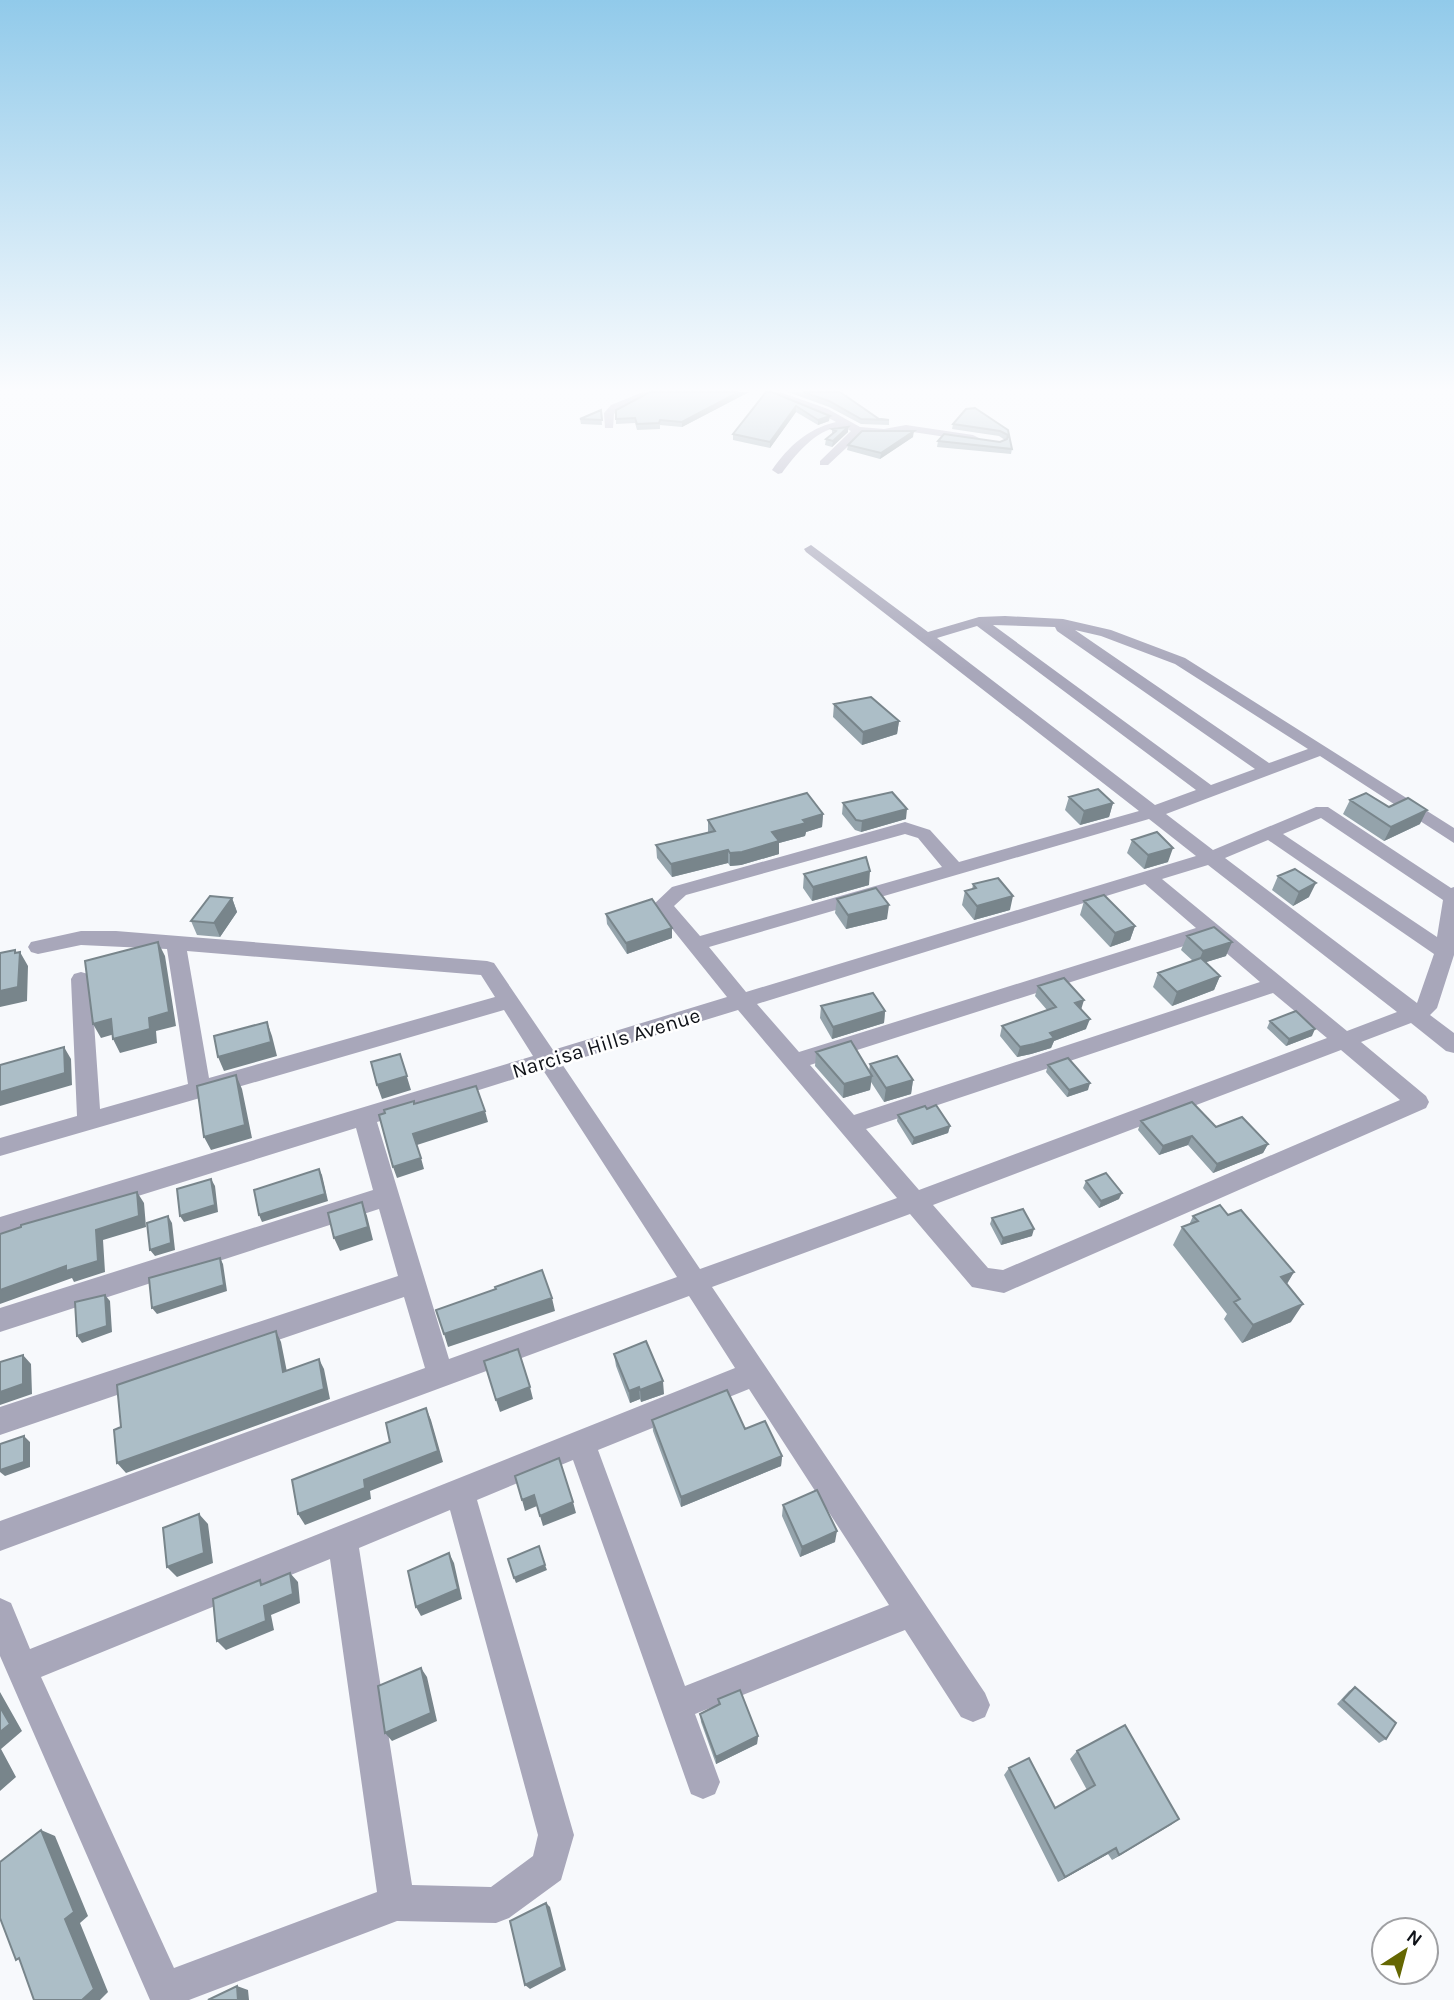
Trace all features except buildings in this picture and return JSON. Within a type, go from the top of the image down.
[{"type":"street","points":[[811,549],[1454,1045]]},
{"type":"street","points":[[926,637],[979,621],[1055,623],[1106,634],[1180,661],[1434,821],[1454,837]]},
{"type":"street","points":[[979,621],[1210,792]]},
{"type":"street","points":[[1055,623],[1268,770]]},
{"type":"street","points":[[697,944],[1154,813],[1321,750]]},
{"type":"street","name":"Narcisa Hills Avenue","points":[[0,1228],[1212,857],[1322,811],[1454,896]]},
{"type":"street","points":[[955,870],[923,834],[915,829],[905,828],[679,891],[663,905],[848,1126],[981,1279],[1004,1282],[1418,1102],[1148,877]]},
{"type":"street","points":[[1272,834],[1445,952]]},
{"type":"street","points":[[0,1536],[914,1202],[1414,1014],[1426,1008],[1445,952],[1454,896]]},
{"type":"street","points":[[794,1062],[1212,930]]},
{"type":"street","points":[[38,947],[81,938],[116,937],[487,968],[973,1705]]},
{"type":"street","points":[[176,942],[200,1090]]},
{"type":"street","points":[[81,979],[89,1121]]},
{"type":"street","points":[[848,1126],[1276,984]]},
{"type":"street","points":[[0,1147],[508,1001]]},
{"type":"street","points":[[364,1117],[440,1374]]},
{"type":"street","points":[[0,1320],[387,1196]]},
{"type":"street","points":[[0,1421],[413,1283]]},
{"type":"street","points":[[21,1669],[753,1374]]},
{"type":"street","points":[[581,1443],[703,1782]]},
{"type":"street","points":[[0,1614],[21,1669],[167,1995],[397,1903],[496,1905],[548,1867],[556,1835],[460,1492]]},
{"type":"street","points":[[342,1539],[397,1903]]},
{"type":"street","points":[[675,1706],[913,1611]]}]
